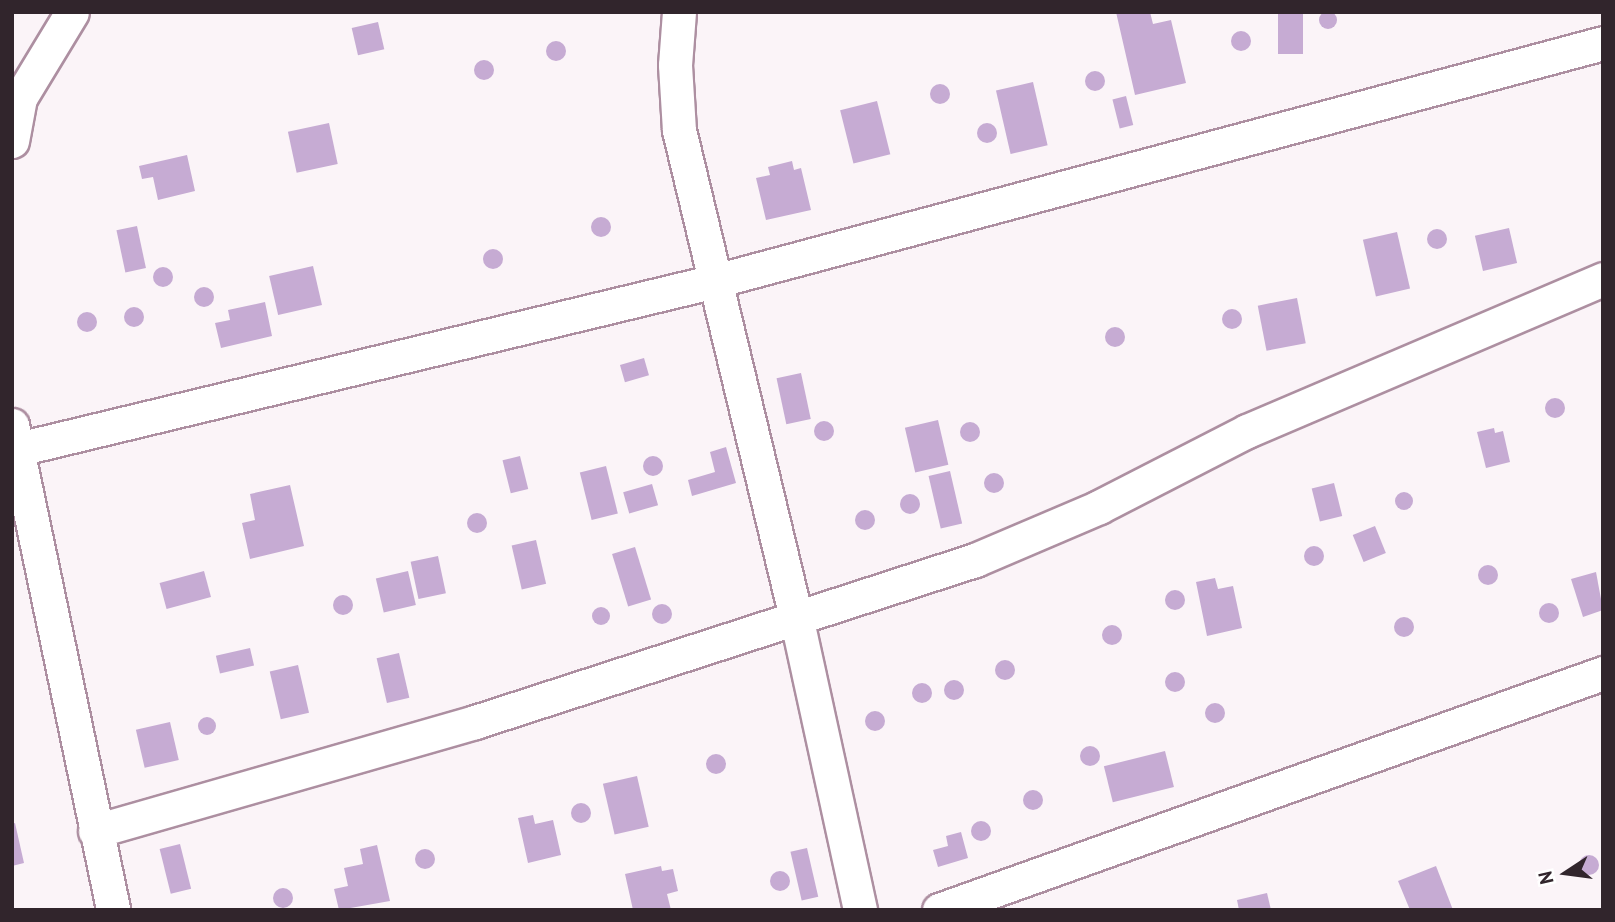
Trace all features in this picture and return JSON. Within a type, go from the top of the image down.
[{"type":"street","points":[[12,141],[20,98],[72,12]]},
{"type":"street","points":[[679,12],[675,65],[679,130],[796,616],[860,910]]},
{"type":"street","points":[[113,910],[13,438],[715,281],[1122,169],[1603,43]]},
{"type":"street","points":[[95,831],[475,722],[975,560],[1099,507],[1247,431],[1603,279]]},
{"type":"street","points":[[939,910],[1603,673]]},
{"type":"building","points":[[1324,11],[1332,11],[1337,20],[1335,27],[1324,29],[1319,24],[1319,16]]},
{"type":"building","points":[[1116,12],[1150,12],[1153,24],[1171,20],[1186,83],[1135,95]]},
{"type":"building","points":[[1278,12],[1303,12],[1303,54],[1278,54]]},
{"type":"building","points":[[378,22],[384,49],[358,55],[352,28]]},
{"type":"building","points":[[1241,31],[1248,34],[1251,41],[1248,48],[1241,51],[1234,48],[1231,41],[1234,34]]},
{"type":"building","points":[[556,41],[563,44],[566,51],[563,58],[556,61],[549,58],[546,51],[549,44]]},
{"type":"building","points":[[484,60],[491,63],[494,70],[491,77],[484,80],[477,77],[474,70],[477,63]]},
{"type":"building","points":[[1095,71],[1102,74],[1105,81],[1102,88],[1095,91],[1088,88],[1085,81],[1088,74]]},
{"type":"building","points":[[1033,82],[1048,145],[1011,154],[996,91]]},
{"type":"building","points":[[940,84],[947,87],[950,94],[947,101],[940,104],[933,101],[930,94],[933,87]]},
{"type":"building","points":[[1126,96],[1133,125],[1120,128],[1112,99]]},
{"type":"building","points":[[877,101],[890,154],[853,164],[840,110]]},
{"type":"building","points":[[329,123],[338,164],[297,173],[288,132]]},
{"type":"building","points":[[987,123],[994,126],[997,133],[994,140],[987,143],[980,140],[977,133],[980,126]]},
{"type":"building","points":[[187,155],[195,191],[158,200],[153,177],[142,179],[139,166]]},
{"type":"building","points":[[792,161],[794,170],[801,168],[811,210],[766,220],[756,178],[770,175],[768,167]]},
{"type":"building","points":[[601,217],[608,220],[611,227],[608,234],[601,237],[594,234],[591,227],[594,220]]},
{"type":"building","points":[[137,226],[146,268],[125,272],[116,230]]},
{"type":"building","points":[[1509,228],[1517,263],[1483,271],[1475,236]]},
{"type":"building","points":[[1437,229],[1444,232],[1447,239],[1444,246],[1437,249],[1430,246],[1427,239],[1430,232]]},
{"type":"building","points":[[1397,232],[1410,289],[1376,296],[1363,240]]},
{"type":"building","points":[[493,249],[500,252],[503,259],[500,266],[493,269],[486,266],[483,259],[486,252]]},
{"type":"building","points":[[313,266],[322,305],[278,315],[269,276]]},
{"type":"building","points":[[163,267],[170,270],[173,277],[170,284],[163,287],[156,284],[153,277],[156,270]]},
{"type":"building","points":[[204,287],[211,290],[214,297],[211,304],[204,307],[197,304],[194,297],[197,290]]},
{"type":"building","points":[[1297,298],[1306,343],[1267,351],[1258,306]]},
{"type":"building","points":[[265,302],[272,336],[221,348],[215,323],[230,320],[228,310]]},
{"type":"building","points":[[134,307],[141,310],[144,317],[141,324],[134,327],[127,324],[124,317],[127,310]]},
{"type":"building","points":[[1232,309],[1239,312],[1242,319],[1239,326],[1232,329],[1225,326],[1222,319],[1225,312]]},
{"type":"building","points":[[87,312],[94,315],[97,322],[94,329],[87,332],[80,329],[77,322],[80,315]]},
{"type":"building","points":[[1115,327],[1122,330],[1125,337],[1122,344],[1115,347],[1108,344],[1105,337],[1108,330]]},
{"type":"building","points":[[644,358],[649,375],[625,382],[620,365]]},
{"type":"building","points":[[801,373],[811,419],[786,424],[777,378]]},
{"type":"building","points":[[1555,398],[1562,401],[1565,408],[1562,415],[1555,418],[1548,415],[1545,408],[1548,401]]},
{"type":"building","points":[[938,420],[948,465],[915,472],[905,428]]},
{"type":"building","points":[[824,421],[831,424],[834,431],[831,438],[824,441],[817,438],[814,431],[817,424]]},
{"type":"building","points":[[970,422],[977,425],[980,432],[977,439],[970,442],[963,439],[960,432],[963,425]]},
{"type":"building","points":[[1494,428],[1495,433],[1503,431],[1510,462],[1486,468],[1477,432]]},
{"type":"building","points":[[726,447],[736,483],[692,496],[688,480],[715,472],[710,452]]},
{"type":"building","points":[[520,456],[528,489],[511,493],[503,460]]},
{"type":"building","points":[[653,456],[660,459],[663,466],[660,473],[653,476],[646,473],[643,466],[646,459]]},
{"type":"building","points":[[606,466],[618,514],[592,520],[580,473]]},
{"type":"building","points":[[950,471],[962,524],[941,529],[929,476]]},
{"type":"building","points":[[994,473],[1001,476],[1004,483],[1001,490],[994,493],[987,490],[984,483],[987,476]]},
{"type":"building","points":[[1334,483],[1342,516],[1320,522],[1312,489]]},
{"type":"building","points":[[652,484],[658,505],[629,513],[623,492]]},
{"type":"building","points":[[290,485],[304,546],[250,559],[242,523],[255,520],[250,494]]},
{"type":"building","points":[[1400,492],[1408,492],[1413,501],[1411,508],[1400,510],[1395,505],[1395,497]]},
{"type":"building","points":[[910,494],[917,497],[920,504],[917,511],[910,514],[903,511],[900,504],[903,497]]},
{"type":"building","points":[[865,510],[872,513],[875,520],[872,527],[865,530],[858,527],[855,520],[858,513]]},
{"type":"building","points":[[477,513],[484,516],[487,523],[484,530],[477,533],[470,530],[467,523],[470,516]]},
{"type":"building","points":[[1375,526],[1386,553],[1364,562],[1353,535]]},
{"type":"building","points":[[536,540],[546,584],[522,589],[512,546]]},
{"type":"building","points":[[1314,546],[1321,549],[1324,556],[1321,563],[1314,566],[1307,563],[1304,556],[1307,549]]},
{"type":"building","points":[[635,547],[651,600],[628,607],[612,554]]},
{"type":"building","points":[[438,556],[446,593],[419,599],[411,562]]},
{"type":"building","points":[[1488,565],[1495,568],[1498,575],[1495,582],[1488,585],[1481,582],[1478,575],[1481,568]]},
{"type":"building","points":[[204,571],[211,597],[167,609],[160,583]]},
{"type":"building","points":[[408,571],[416,605],[384,613],[376,578]]},
{"type":"building","points":[[1596,572],[1603,610],[1583,617],[1571,579]]},
{"type":"building","points":[[1215,578],[1218,589],[1233,586],[1242,628],[1207,636],[1196,582]]},
{"type":"building","points":[[1175,590],[1182,593],[1185,600],[1182,607],[1175,610],[1168,607],[1165,600],[1168,593]]},
{"type":"building","points":[[343,595],[350,598],[353,605],[350,612],[343,615],[336,612],[333,605],[336,598]]},
{"type":"building","points":[[1549,603],[1556,606],[1559,613],[1556,620],[1549,623],[1542,620],[1539,613],[1542,606]]},
{"type":"building","points":[[662,604],[669,607],[672,614],[669,621],[662,624],[655,621],[652,614],[655,607]]},
{"type":"building","points":[[597,607],[605,607],[610,616],[608,623],[597,625],[592,620],[592,612]]},
{"type":"building","points":[[1404,617],[1411,620],[1414,627],[1411,634],[1404,637],[1397,634],[1394,627],[1397,620]]},
{"type":"building","points":[[1112,625],[1119,628],[1122,635],[1119,642],[1112,645],[1105,642],[1102,635],[1105,628]]},
{"type":"building","points":[[250,648],[254,666],[220,673],[216,656]]},
{"type":"building","points":[[399,653],[409,698],[387,703],[377,658]]},
{"type":"building","points":[[1005,660],[1012,663],[1015,670],[1012,677],[1005,680],[998,677],[995,670],[998,663]]},
{"type":"building","points":[[298,665],[309,713],[281,719],[270,672]]},
{"type":"building","points":[[1175,672],[1182,675],[1185,682],[1182,689],[1175,692],[1168,689],[1165,682],[1168,675]]},
{"type":"building","points":[[954,680],[961,683],[964,690],[961,697],[954,700],[947,697],[944,690],[947,683]]},
{"type":"building","points":[[922,683],[929,686],[932,693],[929,700],[922,703],[915,700],[912,693],[915,686]]},
{"type":"building","points":[[1215,703],[1222,706],[1225,713],[1222,720],[1215,723],[1208,720],[1205,713],[1208,706]]},
{"type":"building","points":[[875,711],[882,714],[885,721],[882,728],[875,731],[868,728],[865,721],[868,714]]},
{"type":"building","points":[[203,717],[211,717],[216,726],[214,733],[203,735],[198,730],[198,722]]},
{"type":"building","points":[[170,722],[179,760],[145,768],[136,730]]},
{"type":"building","points":[[1090,746],[1097,749],[1100,756],[1097,763],[1090,766],[1083,763],[1080,756],[1083,749]]},
{"type":"building","points":[[1165,751],[1174,787],[1113,802],[1104,766]]},
{"type":"building","points":[[716,754],[723,757],[726,764],[723,771],[716,774],[709,771],[706,764],[709,757]]},
{"type":"building","points":[[637,776],[649,827],[615,835],[603,784]]},
{"type":"building","points":[[1033,790],[1040,793],[1043,800],[1040,807],[1033,810],[1026,807],[1023,800],[1026,793]]},
{"type":"building","points":[[581,803],[588,806],[591,813],[588,820],[581,823],[574,820],[571,813],[574,806]]},
{"type":"building","points":[[533,815],[535,824],[553,820],[561,855],[528,863],[518,818]]},
{"type":"building","points":[[981,821],[988,824],[991,831],[988,838],[981,841],[974,838],[971,831],[974,824]]},
{"type":"building","points":[[15,823],[24,863],[12,866],[12,824]]},
{"type":"building","points":[[961,832],[968,858],[938,867],[933,850],[948,846],[946,836]]},
{"type":"building","points":[[180,844],[191,889],[171,894],[160,849]]},
{"type":"building","points":[[377,845],[390,901],[339,910],[334,889],[348,886],[344,868],[363,864],[360,849]]},
{"type":"building","points":[[807,848],[818,897],[802,901],[790,852]]},
{"type":"building","points":[[425,849],[432,852],[435,859],[432,866],[425,869],[418,866],[415,859],[418,852]]},
{"type":"building","points":[[1589,855],[1596,858],[1599,865],[1596,872],[1589,875],[1582,872],[1579,865],[1582,858]]},
{"type":"building","points":[[661,866],[662,871],[673,869],[678,891],[667,894],[671,910],[633,910],[625,874]]},
{"type":"building","points":[[1436,866],[1453,910],[1410,910],[1398,881]]},
{"type":"building","points":[[780,871],[787,874],[790,881],[787,888],[780,891],[773,888],[770,881],[773,874]]},
{"type":"building","points":[[283,888],[290,891],[293,898],[290,905],[283,908],[276,905],[273,898],[276,891]]},
{"type":"building","points":[[1267,893],[1271,910],[1239,910],[1237,900]]}]
